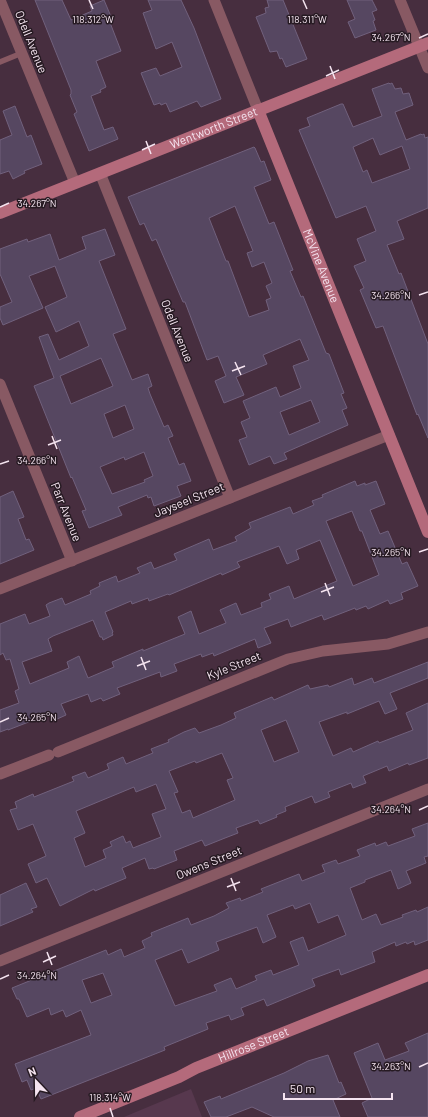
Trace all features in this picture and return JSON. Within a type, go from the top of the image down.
[{"type":"street","name":"Odell Avenue","points":[[0,0],[75,183]]},
{"type":"street","name":"McVine Avenue","points":[[214,0],[428,532]]},
{"type":"street","points":[[400,0],[424,44],[428,68]]},
{"type":"street","name":"Wentworth Street","points":[[0,213],[424,44]]},
{"type":"street","name":"Odell Avenue","points":[[100,173],[230,498]]},
{"type":"street","name":"Parr Avenue","points":[[0,384],[72,561]]},
{"type":"street","name":"Jayseel Street","points":[[0,589],[389,435]]},
{"type":"street","name":"Kyle Street","points":[[0,774],[288,659],[323,651],[388,644],[428,632]]},
{"type":"street","name":"Owens Street","points":[[0,961],[428,789]]},
{"type":"street","name":"Hillrose Street","points":[[80,1117],[196,1068],[428,975]]},
{"type":"lane","points":[[0,62],[22,53]]},
{"type":"shaded area","points":[[191,1089],[202,1117],[124,1117]]},
{"type":"building","points":[[35,0],[62,0],[71,20],[92,11],[90,6],[104,0],[112,19],[109,20],[121,51],[96,61],[106,87],[100,90],[101,92],[91,96],[104,130],[113,127],[118,139],[89,151],[74,114],[77,112],[70,95],[71,90]]},
{"type":"building","points":[[148,0],[181,0],[194,28],[221,99],[201,107],[197,101],[170,112],[166,103],[154,105],[141,73],[156,68],[160,76],[182,67],[172,42],[156,49],[143,13],[152,10]]},
{"type":"building","points":[[267,0],[283,0],[307,59],[286,67],[282,58],[280,59],[277,51],[270,52],[256,17],[266,13],[265,8],[269,7]]},
{"type":"building","points":[[347,0],[372,0],[377,10],[372,12],[376,30],[355,38],[348,22],[355,19]]},
{"type":"building","points":[[392,83],[395,89],[401,88],[403,94],[409,93],[413,105],[395,112],[406,140],[421,134],[424,134],[425,138],[428,137],[428,208],[397,221],[404,239],[387,245],[399,274],[401,273],[428,344],[428,438],[418,414],[417,415],[383,326],[376,328],[360,290],[364,288],[354,266],[366,261],[357,239],[376,231],[366,206],[336,218],[299,130],[310,126],[307,118],[341,104],[343,104],[353,127],[382,116],[372,89]],"holes":[[[373,138],[380,155],[402,146],[410,169],[372,183],[367,170],[363,172],[353,147]]]},
{"type":"building","points":[[15,106],[27,137],[31,135],[42,164],[24,171],[25,173],[13,179],[9,171],[0,174],[0,140],[12,135],[3,111]]},
{"type":"building","points":[[254,147],[255,148],[261,162],[264,161],[271,180],[254,187],[269,224],[274,222],[293,270],[290,271],[301,297],[303,296],[326,353],[329,354],[344,393],[341,394],[347,408],[342,410],[348,425],[284,453],[287,459],[274,464],[270,456],[249,465],[239,440],[247,437],[241,422],[250,418],[243,401],[276,387],[280,397],[301,388],[293,366],[309,360],[300,339],[263,355],[267,364],[236,377],[244,395],[224,403],[215,381],[226,376],[218,356],[207,360],[185,302],[183,302],[156,239],[152,241],[144,223],[140,225],[128,197]],"holes":[[[235,206],[253,251],[247,253],[252,267],[264,262],[272,283],[266,286],[271,298],[266,300],[269,310],[249,317],[228,261],[226,261],[209,218]],[[311,400],[320,422],[289,435],[280,412]]]},
{"type":"building","points":[[105,229],[115,255],[99,261],[126,329],[113,334],[132,380],[148,374],[152,386],[148,388],[150,394],[164,427],[168,425],[173,436],[168,438],[179,465],[184,463],[191,481],[177,486],[181,496],[154,506],[151,497],[148,498],[147,495],[118,507],[122,515],[89,528],[82,511],[86,510],[72,477],[71,478],[34,386],[54,378],[39,337],[48,334],[59,360],[89,346],[79,321],[56,332],[45,307],[67,297],[55,266],[29,276],[43,308],[3,325],[0,318],[0,307],[12,302],[0,274],[0,249],[27,239],[28,242],[50,234],[59,260],[86,249],[82,237]],"holes":[[[101,358],[113,386],[71,404],[60,376]],[[125,405],[134,429],[113,438],[104,414]],[[144,452],[153,476],[144,480],[145,482],[112,494],[100,467],[124,457],[125,460]]]},
{"type":"building","points":[[355,481],[357,486],[376,481],[385,504],[370,510],[380,534],[388,531],[402,564],[407,562],[418,586],[401,593],[403,599],[390,604],[388,600],[368,609],[366,606],[356,610],[355,608],[324,620],[322,615],[291,627],[288,619],[264,628],[271,643],[258,648],[255,639],[214,656],[213,653],[202,657],[201,654],[174,664],[177,671],[161,677],[160,672],[117,688],[120,694],[103,701],[101,698],[91,702],[88,694],[61,704],[66,715],[55,720],[52,713],[0,732],[0,710],[19,703],[15,691],[19,689],[10,659],[6,660],[3,653],[0,655],[0,624],[25,614],[29,624],[50,616],[46,605],[49,603],[62,598],[65,605],[91,594],[90,591],[100,586],[99,583],[116,576],[118,582],[140,573],[137,568],[151,562],[154,569],[177,560],[174,554],[209,539],[213,550],[237,541],[235,537],[251,528],[249,523],[290,507],[293,514],[314,505],[312,501],[323,497],[322,495]],"holes":[[[352,511],[360,531],[362,531],[379,575],[353,586],[326,521]],[[320,540],[337,581],[294,599],[289,586],[269,594],[271,599],[261,603],[262,607],[241,615],[236,603],[220,610],[226,623],[199,634],[191,611],[178,617],[185,634],[112,662],[114,667],[88,678],[79,656],[67,662],[69,668],[30,684],[22,662],[52,651],[48,639],[53,636],[93,620],[100,637],[102,637],[103,640],[113,635],[105,612],[131,601],[132,604],[148,598],[149,601],[168,594],[169,595],[221,573],[222,575],[240,567],[237,562],[279,546],[287,564],[299,559],[296,550]]]},
{"type":"building","points":[[13,491],[24,517],[18,519],[26,540],[29,539],[34,550],[0,564],[0,497]]},
{"type":"building","points":[[428,662],[428,678],[390,693],[397,709],[385,714],[379,701],[347,714],[347,712],[319,722],[333,756],[351,748],[353,752],[378,741],[379,743],[413,730],[406,713],[428,703],[428,758],[409,765],[408,763],[389,771],[387,766],[363,776],[366,783],[353,788],[351,783],[328,792],[330,797],[315,803],[312,796],[285,807],[286,811],[276,815],[277,817],[260,824],[258,820],[236,828],[238,833],[205,846],[202,840],[174,851],[177,860],[154,869],[149,869],[145,858],[122,868],[126,878],[95,891],[94,889],[60,906],[47,878],[36,883],[28,864],[46,856],[33,824],[18,830],[10,810],[17,808],[15,802],[33,794],[34,797],[74,781],[72,777],[85,772],[88,778],[109,769],[107,764],[123,757],[126,764],[153,753],[151,749],[169,742],[168,740],[184,732],[195,728],[199,733],[221,725],[236,718],[234,713],[272,697],[274,700],[308,685],[310,689],[328,685],[329,687],[352,678],[354,685],[372,678],[374,683]],"holes":[[[286,720],[299,752],[274,762],[261,730]],[[222,753],[233,778],[227,780],[235,800],[193,818],[190,810],[182,813],[174,793],[178,792],[169,771],[195,761],[196,763]],[[156,784],[166,809],[152,814],[161,837],[133,848],[130,841],[126,843],[123,836],[110,842],[112,846],[103,850],[106,858],[85,867],[74,838],[85,833],[76,811],[134,787],[136,792]]]},
{"type":"building","points":[[428,823],[428,856],[424,857],[426,863],[406,871],[411,883],[398,889],[391,870],[365,880],[365,882],[350,888],[362,920],[376,914],[381,925],[403,917],[402,915],[416,910],[417,912],[428,907],[428,940],[415,945],[414,941],[396,946],[395,942],[372,952],[375,962],[341,975],[339,969],[312,979],[315,986],[267,1006],[264,999],[241,1008],[244,1015],[231,1020],[229,1015],[206,1023],[208,1029],[164,1047],[165,1050],[41,1099],[36,1088],[31,1090],[27,1080],[22,1082],[15,1064],[91,1035],[81,1010],[66,1017],[63,1010],[51,1015],[49,1008],[27,1017],[12,988],[106,950],[108,955],[121,949],[124,957],[145,948],[142,941],[152,936],[151,933],[188,918],[191,925],[214,916],[229,908],[226,903],[240,898],[241,901],[263,892],[261,889],[299,874],[302,881],[325,872],[322,865],[336,860],[338,864],[360,856],[357,850],[375,843],[376,846],[386,842],[388,846],[415,836],[412,829]],"holes":[[[310,903],[318,923],[338,915],[346,935],[308,951],[303,937],[290,942],[299,965],[273,975],[271,970],[255,976],[257,980],[236,989],[231,978],[214,985],[217,991],[175,1006],[155,960],[182,949],[188,963],[219,950],[216,942],[257,927],[263,943],[276,937],[267,915],[293,905],[295,909]],[[103,973],[112,995],[91,1003],[82,980]]]},
{"type":"building","points":[[26,883],[37,907],[31,909],[33,912],[0,926],[0,895]]},
{"type":"building","points":[[428,1033],[428,1117],[368,1117],[362,1103],[372,1098],[354,1053],[378,1043],[385,1060],[409,1051],[405,1043]]},
{"type":"building","points":[[328,1055],[339,1083],[341,1082],[346,1094],[333,1100],[340,1117],[274,1117],[252,1107],[226,1117],[211,1117],[204,1102],[220,1096],[221,1099],[284,1073],[308,1061]]}]
